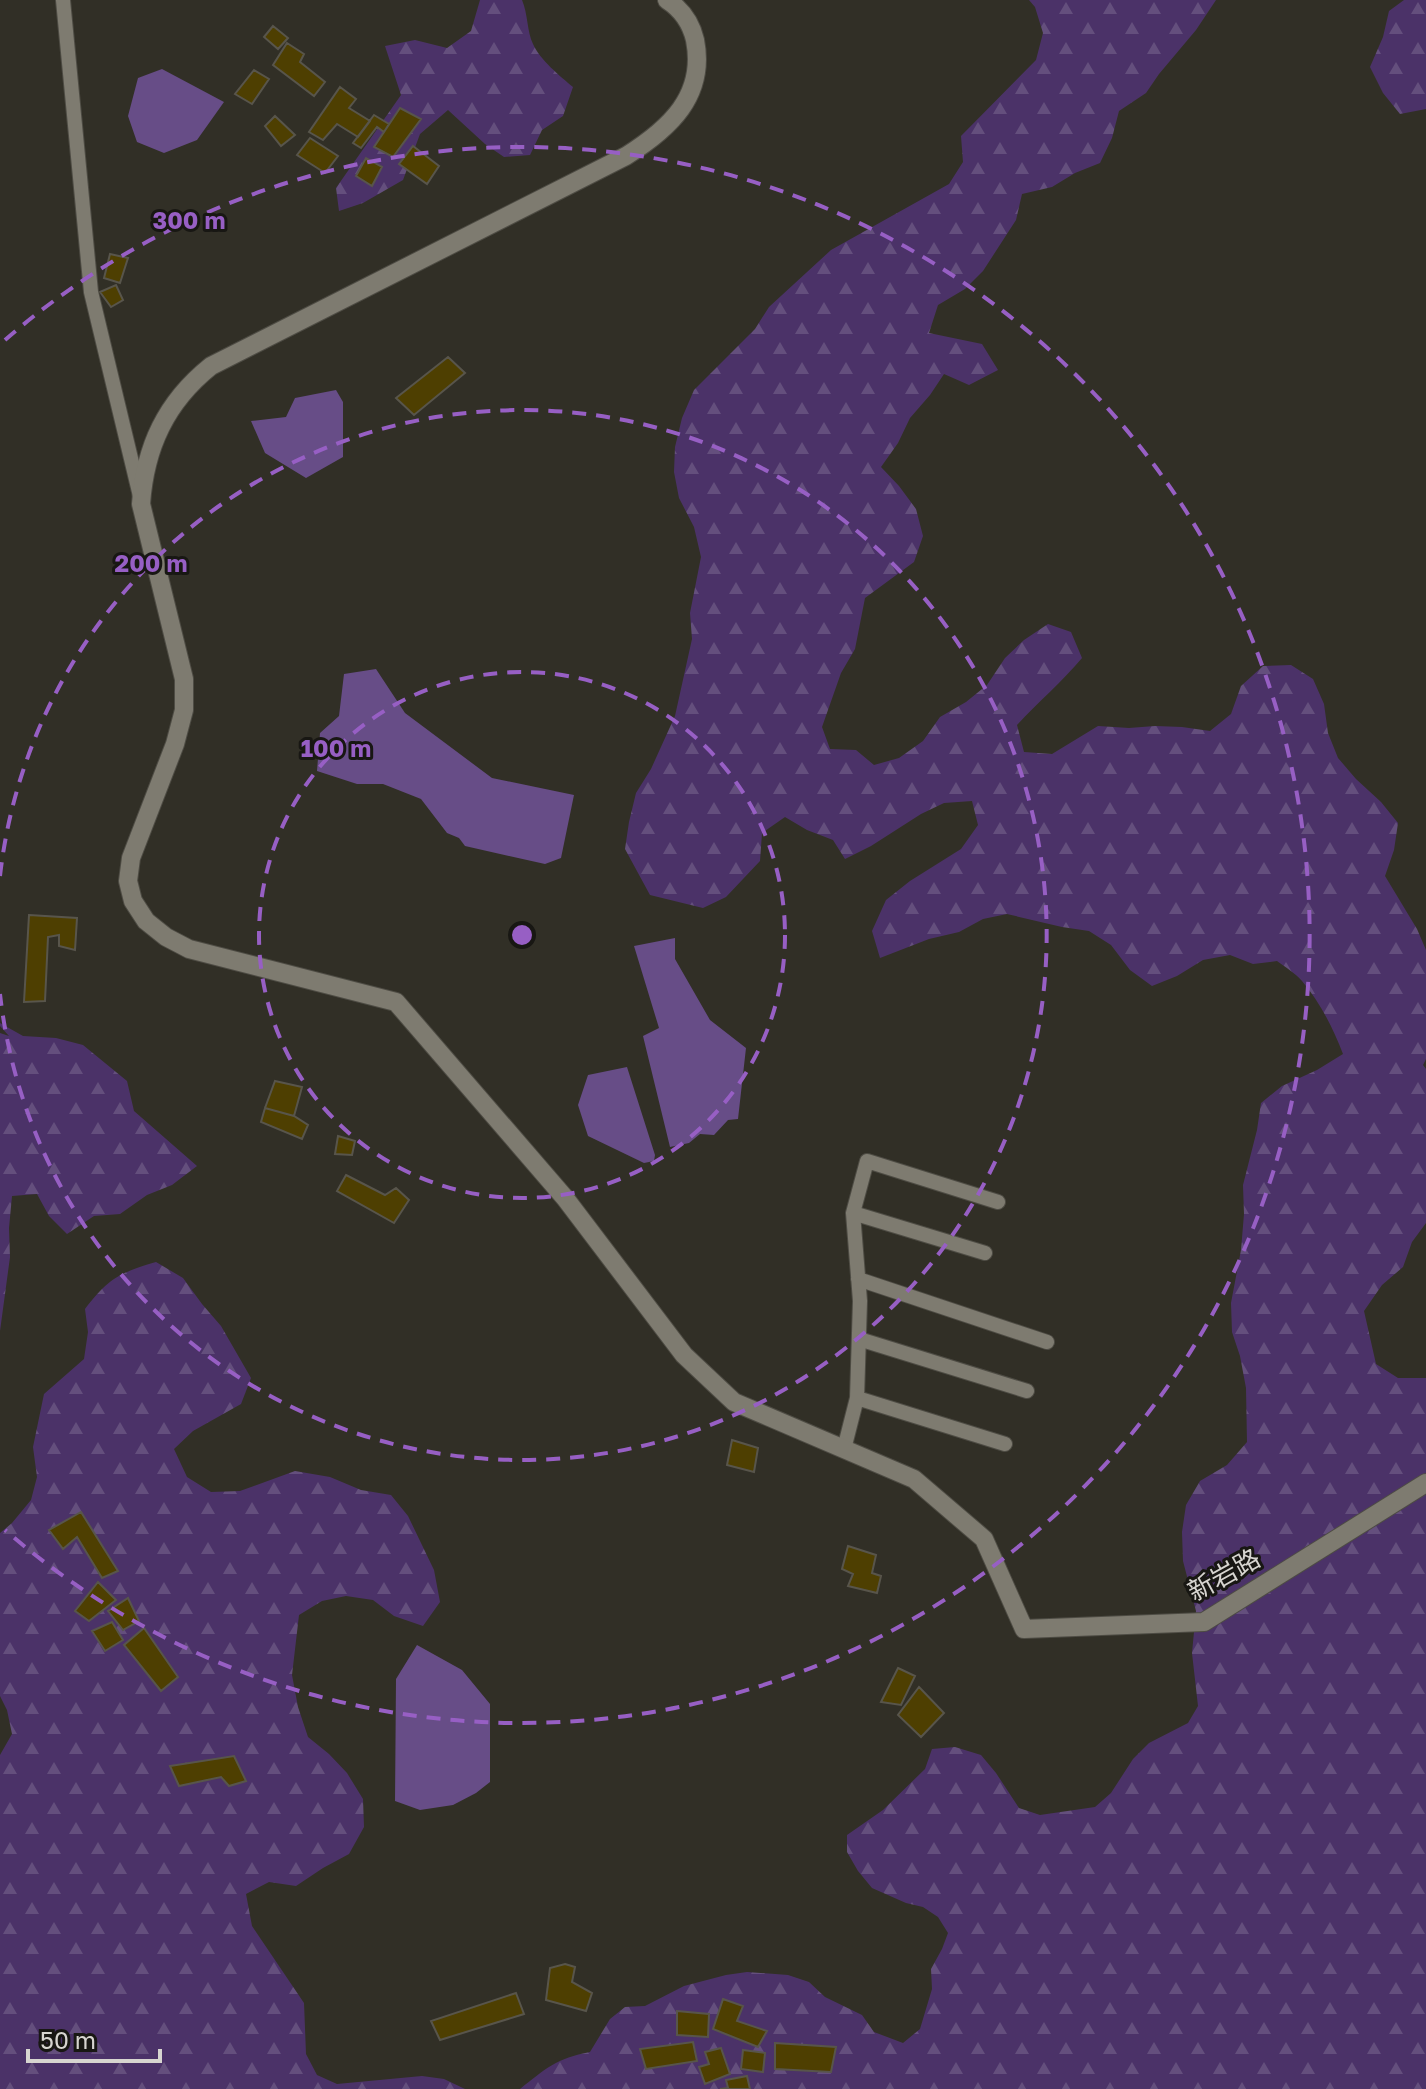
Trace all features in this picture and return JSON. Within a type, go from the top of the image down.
[{"type":"street","points":[[63,0],[91,292],[184,679],[184,710],[175,744],[131,858],[128,881],[133,901],[146,921],[166,937],[189,949],[396,1002],[565,1198],[684,1355],[734,1402],[844,1449],[857,1398],[860,1301],[853,1213],[867,1161],[998,1202]]},
{"type":"street","points":[[141,504],[148,455],[158,431],[181,393],[211,366],[626,156],[668,125],[685,104],[695,80],[698,56],[693,30],[678,8],[667,0]]},
{"type":"street","points":[[853,1213],[985,1253]]},
{"type":"street","points":[[858,1279],[1047,1342]]},
{"type":"street","points":[[859,1339],[1027,1391]]},
{"type":"street","points":[[857,1398],[1005,1444]]},
{"type":"street","name":"新岩路","points":[[844,1449],[914,1479],[984,1539],[1024,1629],[1204,1622],[1426,1483]]},
{"type":"green space","points":[[480,0],[522,0],[536,50],[573,87],[563,116],[542,130],[530,155],[504,157],[448,110],[420,134],[403,180],[363,203],[339,211],[336,188],[401,95],[385,46],[415,40],[447,48],[471,31]]},
{"type":"green space","points":[[1029,0],[1216,0],[1146,93],[1119,111],[1112,138],[1100,163],[1052,187],[1022,194],[1016,220],[983,271],[965,289],[938,305],[929,333],[982,344],[998,370],[969,385],[944,374],[910,418],[898,443],[881,467],[916,509],[923,536],[914,562],[865,598],[855,649],[841,673],[822,727],[830,749],[856,750],[874,765],[899,758],[923,741],[940,717],[987,685],[1005,658],[1048,624],[1071,632],[1082,658],[1017,725],[1024,752],[1052,754],[1098,726],[1182,727],[1210,731],[1231,714],[1241,686],[1263,666],[1291,665],[1313,679],[1324,704],[1328,733],[1338,758],[1398,823],[1394,850],[1385,876],[1426,950],[1426,1059],[1423,1065],[1426,1069],[1426,1223],[1412,1242],[1403,1267],[1382,1285],[1364,1311],[1376,1364],[1398,1378],[1426,1378],[1426,2089],[520,2089],[552,2065],[590,2052],[610,2019],[625,2007],[645,2006],[684,1986],[747,1972],[788,1975],[809,1982],[825,1997],[862,2015],[874,2032],[903,2043],[920,2029],[932,1989],[931,1969],[948,1933],[938,1917],[923,1907],[872,1888],[847,1852],[847,1835],[883,1810],[925,1769],[932,1749],[955,1747],[981,1755],[1019,1808],[1040,1815],[1095,1807],[1111,1793],[1133,1759],[1149,1743],[1188,1723],[1198,1706],[1192,1653],[1196,1611],[1183,1561],[1182,1532],[1186,1505],[1200,1481],[1227,1465],[1247,1442],[1246,1388],[1232,1332],[1231,1303],[1241,1250],[1243,1185],[1261,1103],[1282,1086],[1343,1054],[1315,998],[1299,978],[1277,961],[1253,964],[1230,955],[1203,960],[1177,976],[1152,986],[1130,970],[1111,945],[1089,931],[1007,914],[983,919],[959,932],[929,939],[880,958],[872,931],[886,900],[961,849],[978,825],[972,801],[944,803],[845,859],[833,840],[785,817],[762,833],[760,861],[726,897],[703,908],[650,895],[625,849],[636,793],[651,769],[675,716],[692,639],[690,613],[701,557],[694,527],[679,498],[674,472],[675,447],[682,418],[694,390],[755,329],[769,307],[831,250],[949,184],[963,162],[961,136],[1036,60],[1043,33],[1035,7]]},
{"type":"green space","points":[[1404,0],[1426,0],[1426,109],[1400,114],[1383,93],[1370,67],[1383,37],[1389,11]]},
{"type":"green space","points":[[0,1023],[23,1036],[56,1038],[83,1045],[127,1081],[134,1111],[197,1166],[172,1185],[147,1195],[120,1214],[94,1216],[67,1234],[49,1216],[37,1194],[12,1196],[10,1257],[0,1331],[0,1033],[9,1036]]},
{"type":"green space","points":[[156,1262],[183,1278],[221,1326],[251,1378],[241,1404],[193,1431],[174,1449],[187,1477],[211,1492],[240,1491],[295,1471],[330,1477],[361,1490],[391,1495],[408,1516],[434,1570],[440,1602],[423,1626],[394,1616],[373,1600],[346,1596],[322,1601],[299,1615],[292,1675],[298,1707],[308,1737],[347,1773],[363,1799],[364,1827],[349,1854],[296,1886],[269,1882],[246,1894],[252,1926],[304,2003],[306,2054],[317,2075],[337,2084],[422,2076],[444,2079],[465,2089],[0,2089],[0,1755],[12,1734],[7,1710],[0,1696],[0,1533],[31,1500],[37,1477],[33,1447],[44,1394],[84,1359],[88,1332],[85,1309],[116,1278]]},
{"type":"shaded area","points":[[162,69],[224,102],[197,140],[164,153],[137,142],[128,116],[138,78]]},
{"type":"shaded area","points":[[336,390],[343,402],[343,457],[306,478],[265,453],[251,421],[286,417],[295,398]]},
{"type":"shaded area","points":[[376,669],[405,713],[492,778],[574,795],[561,858],[545,864],[465,846],[459,838],[447,833],[421,799],[383,784],[357,784],[317,771],[320,733],[339,716],[344,674]]},
{"type":"shaded area","points":[[675,938],[675,959],[710,1020],[746,1048],[738,1119],[728,1120],[714,1135],[700,1134],[689,1143],[670,1147],[643,1036],[659,1028],[634,946]]},
{"type":"shaded area","points":[[627,1067],[655,1155],[654,1161],[644,1163],[588,1136],[578,1105],[588,1075]]},
{"type":"shaded area","points":[[417,1645],[462,1670],[490,1704],[490,1782],[453,1805],[420,1810],[395,1801],[396,1679]]},
{"type":"building","points":[[273,26],[288,38],[278,49],[264,37]]},
{"type":"building","points":[[287,43],[304,54],[300,62],[325,82],[314,96],[273,65]]},
{"type":"building","points":[[254,70],[269,79],[252,104],[235,94]]},
{"type":"building","points":[[340,87],[356,99],[349,108],[370,121],[358,137],[337,124],[323,140],[309,132]]},
{"type":"building","points":[[400,108],[421,119],[393,157],[374,147]]},
{"type":"building","points":[[374,115],[389,124],[384,132],[377,127],[361,148],[353,143]]},
{"type":"building","points":[[275,116],[295,135],[281,146],[265,126]]},
{"type":"building","points":[[310,138],[338,156],[325,173],[297,155]]},
{"type":"building","points":[[413,146],[439,166],[427,184],[399,164]]},
{"type":"building","points":[[366,158],[382,167],[372,186],[356,176]]},
{"type":"building","points":[[110,254],[128,258],[120,283],[104,278]]},
{"type":"building","points":[[116,285],[123,300],[111,307],[100,292]]},
{"type":"building","points":[[448,357],[465,373],[414,415],[396,398]]},
{"type":"building","points":[[29,915],[77,918],[75,950],[59,946],[59,935],[48,937],[45,1001],[24,1002]]},
{"type":"building","points":[[275,1081],[302,1087],[294,1116],[265,1108]]},
{"type":"building","points":[[265,1108],[294,1116],[308,1125],[302,1139],[261,1122]]},
{"type":"building","points":[[338,1136],[355,1141],[352,1155],[335,1154]]},
{"type":"building","points":[[346,1175],[385,1195],[396,1188],[409,1200],[394,1223],[337,1191]]},
{"type":"building","points":[[732,1440],[758,1448],[754,1472],[727,1465]]},
{"type":"building","points":[[81,1512],[118,1571],[102,1578],[77,1537],[63,1549],[49,1530]]},
{"type":"building","points":[[848,1546],[876,1555],[872,1573],[881,1576],[877,1593],[848,1586],[853,1574],[842,1569]]},
{"type":"building","points":[[98,1582],[116,1600],[89,1621],[75,1611]]},
{"type":"building","points":[[128,1598],[139,1621],[123,1630],[108,1611]]},
{"type":"building","points":[[112,1622],[123,1640],[105,1651],[92,1631]]},
{"type":"building","points":[[144,1628],[178,1677],[161,1691],[124,1645]]},
{"type":"building","points":[[898,1668],[915,1676],[901,1705],[881,1702]]},
{"type":"building","points":[[919,1687],[944,1713],[921,1737],[898,1715]]},
{"type":"building","points":[[234,1756],[246,1781],[229,1786],[221,1777],[179,1786],[170,1766]]},
{"type":"building","points":[[565,1964],[575,1967],[572,1982],[592,1993],[586,2011],[546,2000],[550,1968]]},
{"type":"building","points":[[516,1993],[524,2014],[440,2040],[431,2021]]},
{"type":"building","points":[[723,1999],[743,2006],[737,2021],[767,2031],[758,2047],[713,2029]]},
{"type":"building","points":[[677,2011],[709,2014],[708,2037],[677,2035]]},
{"type":"building","points":[[693,2042],[697,2061],[646,2069],[640,2049]]},
{"type":"building","points":[[775,2043],[836,2047],[831,2072],[775,2069]]},
{"type":"building","points":[[721,2048],[730,2074],[705,2084],[699,2067],[709,2064],[705,2052]]},
{"type":"building","points":[[743,2050],[765,2053],[763,2072],[741,2069]]},
{"type":"building","points":[[747,2076],[750,2089],[720,2089],[728,2088],[726,2080]]}]
